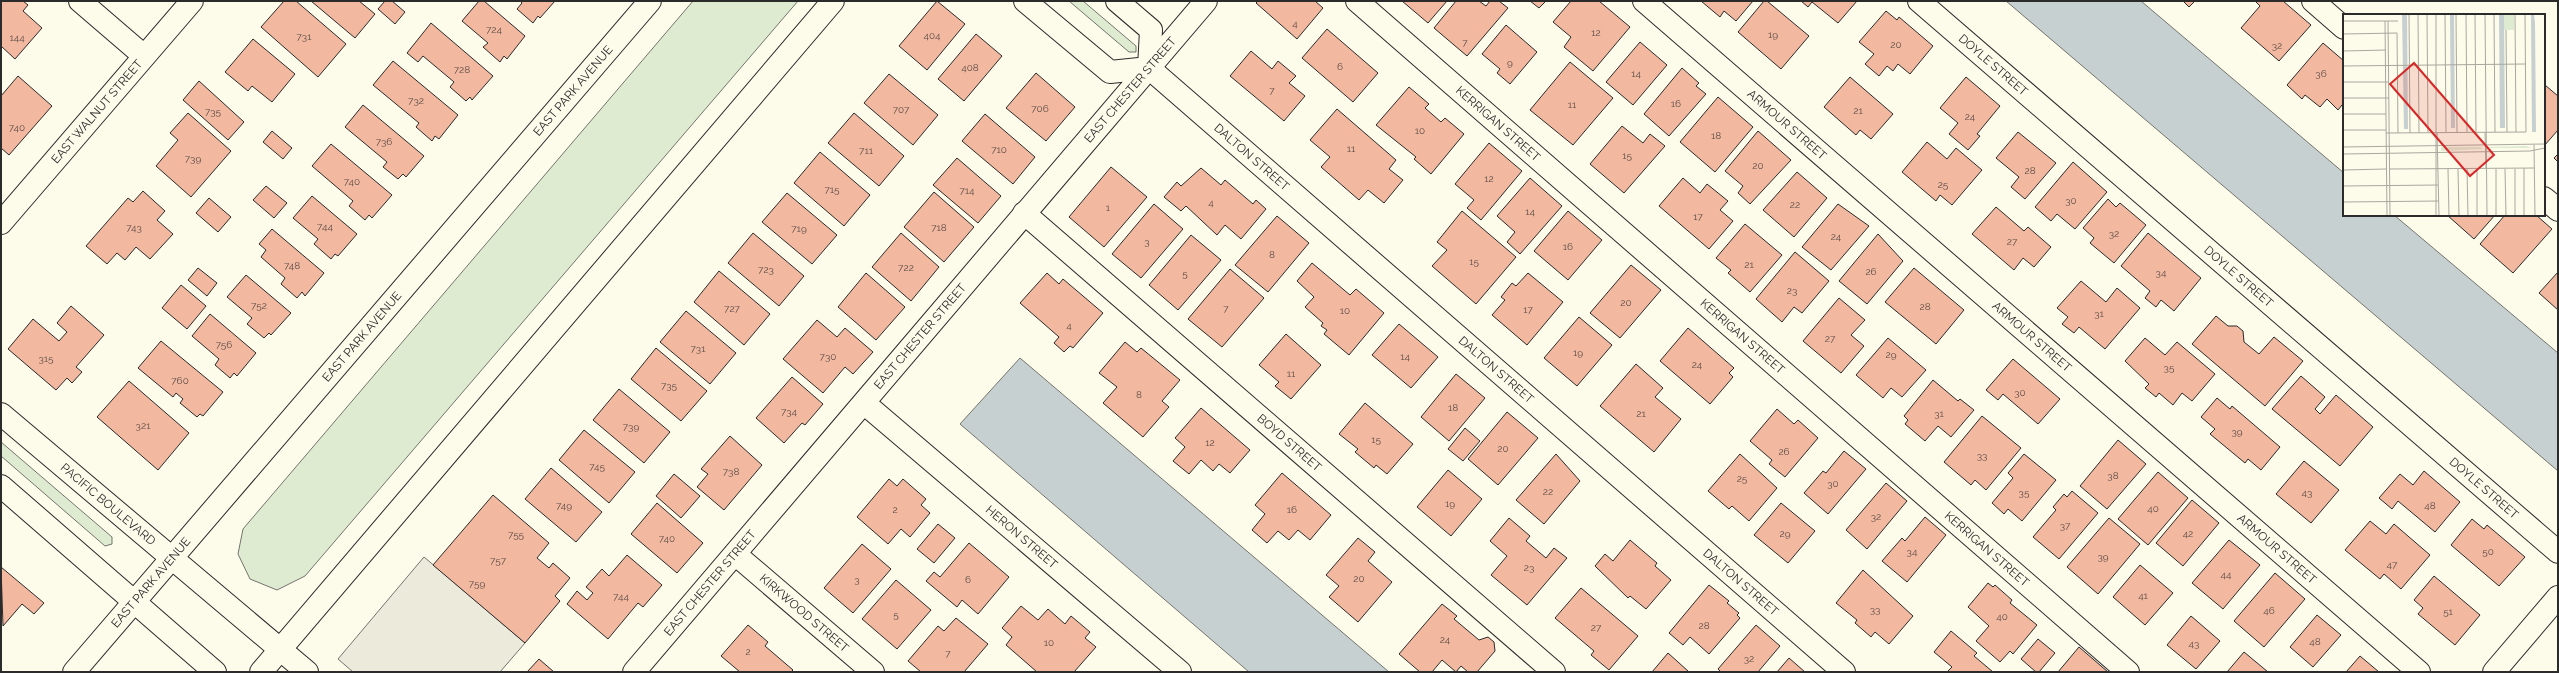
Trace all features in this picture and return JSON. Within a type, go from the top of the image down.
[{"type":"main road","points":[[80,1],[144,56]]},
{"type":"main road","name":"EAST WALNUT STREET","points":[[6,208],[192,1]]},
{"type":"main road","name":"EAST PARK AVENUE","points":[[74,672],[134,600],[650,1]]},
{"type":"main road","points":[[261,672],[833,1]]},
{"type":"main road","points":[[1025,1],[1110,72],[1149,68],[1151,30],[1117,1]]},
{"type":"main road","name":"EAST CHESTER STREET","points":[[634,672],[1206,1]]},
{"type":"main road","name":"KERRIGAN STREET","points":[[1357,1],[2128,672]]},
{"type":"main road","name":"ARMOUR STREET","points":[[1644,1],[2419,672]]},
{"type":"main road","name":"DOYLE STREET","points":[[1918,1],[2558,552]]},
{"type":"main road","points":[[2313,1],[2343,27]]},
{"type":"main road","name":"DALTON STREET","points":[[1149,68],[1844,672]]},
{"type":"main road","points":[[2545,199],[2558,210]]},
{"type":"main road","name":"BOYD STREET","points":[[1024,213],[1554,672]]},
{"type":"main road","name":"HERON STREET","points":[[864,403],[1180,672]]},
{"type":"main road","name":"PACIFIC BOULEVARD","points":[[1,414],[172,556],[307,672]]},
{"type":"main road","points":[[1,486],[134,600],[215,672]]},
{"type":"main road","name":"KIRKWOOD STREET","points":[[735,554],[873,672]]},
{"type":"main road","points":[[2494,672],[2558,597]]},
{"type":"green space","points":[[693,1],[798,1],[305,576],[277,590],[250,579],[238,554],[243,529]]},
{"type":"green space","points":[[1069,1],[1083,1],[1136,46],[1136,52],[1129,52]]},
{"type":"green space","points":[[1,442],[112,537],[112,544],[105,546],[1,456]]},
{"type":"shaded area","points":[[2006,1],[2141,1],[2343,172],[2343,216],[2395,216],[2558,353],[2558,471]]},
{"type":"shaded area","points":[[1020,358],[1389,672],[1249,672],[960,424]]},
{"type":"shaded area","points":[[424,557],[525,643],[500,672],[353,672],[338,659]]},
{"type":"building","points":[[1,1],[23,1],[28,5],[23,11],[42,28],[15,59],[1,46]]},
{"type":"building","points":[[284,1],[296,1],[346,44],[318,77],[261,27]]},
{"type":"building","points":[[311,1],[359,1],[375,14],[355,38]]},
{"type":"building","points":[[385,1],[392,1],[405,12],[395,24],[378,9]]},
{"type":"building","points":[[479,1],[484,1],[525,36],[507,59],[504,56],[500,62],[483,47],[488,43],[462,21]]},
{"type":"building","points":[[520,1],[555,1],[540,18],[538,16],[533,23],[517,9],[522,3]]},
{"type":"building","points":[[937,1],[965,24],[927,70],[899,46]]},
{"type":"building","points":[[1258,1],[1315,1],[1323,8],[1297,39],[1256,3]]},
{"type":"building","points":[[1402,1],[1447,1],[1428,23]]},
{"type":"building","points":[[1456,1],[1479,1],[1486,6],[1490,1],[1499,1],[1508,8],[1467,56],[1434,28]]},
{"type":"building","points":[[1530,1],[1546,1],[1539,8]]},
{"type":"building","points":[[1571,1],[1599,1],[1630,27],[1593,71],[1564,47],[1571,37],[1553,22]]},
{"type":"building","points":[[1701,1],[1753,1],[1736,21],[1724,11],[1720,17]]},
{"type":"building","points":[[1764,1],[1767,1],[1809,36],[1781,69],[1738,32]]},
{"type":"building","points":[[1801,1],[1857,1],[1838,23],[1812,2],[1808,7]]},
{"type":"building","points":[[2183,1],[2195,1],[2189,7]]},
{"type":"building","points":[[2255,1],[2283,1],[2311,25],[2279,61],[2241,28],[2260,6]]},
{"type":"building","points":[[1886,11],[1897,20],[1899,17],[1933,46],[1910,74],[1898,64],[1893,71],[1887,66],[1879,76],[1865,64],[1874,54],[1859,42]]},
{"type":"building","points":[[431,23],[493,76],[472,100],[470,97],[466,101],[450,87],[454,82],[423,56],[418,62],[407,53]]},
{"type":"building","points":[[1506,25],[1537,52],[1510,84],[1497,73],[1500,69],[1482,54]]},
{"type":"building","points":[[1327,29],[1378,73],[1353,102],[1302,58]]},
{"type":"building","points":[[976,34],[1002,56],[964,101],[938,79]]},
{"type":"building","points":[[253,39],[295,74],[272,102],[252,86],[248,91],[225,72]]},
{"type":"building","points":[[1640,42],[1667,65],[1633,105],[1606,82]]},
{"type":"building","points":[[2323,43],[2343,60],[2343,106],[2338,110],[2327,99],[2320,107],[2305,95],[2302,99],[2287,85]]},
{"type":"building","points":[[1251,51],[1272,69],[1278,61],[1296,76],[1289,83],[1305,96],[1284,121],[1230,76]]},
{"type":"building","points":[[393,61],[458,115],[439,139],[435,136],[432,141],[416,127],[419,123],[373,85]]},
{"type":"building","points":[[1570,62],[1613,98],[1573,145],[1530,110]]},
{"type":"building","points":[[1682,68],[1699,83],[1696,86],[1706,94],[1669,136],[1644,114]]},
{"type":"building","points":[[1036,73],[1075,107],[1046,141],[1006,108]]},
{"type":"building","points":[[889,74],[938,115],[913,145],[864,103]]},
{"type":"building","points":[[18,76],[52,106],[9,155],[1,148],[1,96]]},
{"type":"building","points":[[1850,77],[1893,114],[1871,139],[1860,130],[1856,135],[1824,107]]},
{"type":"building","points":[[1966,77],[2000,106],[1977,134],[1980,136],[1968,150],[1949,134],[1958,123],[1940,108]]},
{"type":"building","points":[[199,81],[244,122],[228,140],[183,100]]},
{"type":"building","points":[[2545,85],[2558,96],[2558,130],[2545,145]]},
{"type":"building","points":[[1409,87],[1429,104],[1425,108],[1441,122],[1445,118],[1464,134],[1431,174],[1414,159],[1416,157],[1376,125]]},
{"type":"building","points":[[1718,97],[1753,127],[1715,172],[1680,142]]},
{"type":"building","points":[[363,105],[424,156],[406,177],[403,174],[398,179],[383,167],[387,162],[345,127]]},
{"type":"building","points":[[1337,109],[1396,160],[1389,169],[1403,180],[1384,203],[1368,190],[1359,200],[1321,167],[1330,157],[1310,140]]},
{"type":"building","points":[[188,113],[231,151],[191,197],[156,166],[178,140],[170,133]]},
{"type":"building","points":[[854,113],[904,156],[879,186],[828,143]]},
{"type":"building","points":[[985,114],[1035,157],[1013,184],[962,141]]},
{"type":"building","points":[[1622,126],[1643,143],[1650,134],[1665,146],[1624,193],[1590,164]]},
{"type":"building","points":[[272,131],[292,148],[283,159],[263,142]]},
{"type":"building","points":[[1758,131],[1791,160],[1750,204],[1738,193],[1743,186],[1725,171]]},
{"type":"building","points":[[2018,132],[2056,163],[2025,199],[2011,187],[2019,177],[1996,158]]},
{"type":"building","points":[[1927,142],[1947,159],[1956,148],[1982,170],[1952,205],[1940,195],[1936,201],[1902,172]]},
{"type":"building","points":[[1489,143],[1522,171],[1481,220],[1467,208],[1474,200],[1455,184]]},
{"type":"building","points":[[331,144],[392,195],[372,218],[369,215],[365,220],[349,206],[353,201],[312,166]]},
{"type":"building","points":[[820,152],[870,195],[844,226],[794,183]]},
{"type":"building","points":[[2558,154],[2558,162],[2554,158]]},
{"type":"building","points":[[957,158],[1001,196],[978,223],[933,185]]},
{"type":"building","points":[[2073,162],[2107,192],[2075,229],[2057,214],[2051,221],[2035,207]]},
{"type":"building","points":[[1111,167],[1147,197],[1104,247],[1069,217]]},
{"type":"building","points":[[1201,168],[1221,185],[1225,180],[1253,204],[1256,200],[1266,209],[1241,239],[1225,225],[1217,235],[1186,206],[1181,211],[1164,197],[1177,182],[1181,186]]},
{"type":"building","points":[[1797,172],[1827,198],[1794,237],[1763,210]]},
{"type":"building","points":[[1530,178],[1562,206],[1520,254],[1507,242],[1515,232],[1497,216]]},
{"type":"building","points":[[1683,178],[1700,193],[1707,184],[1728,201],[1720,210],[1733,221],[1709,249],[1659,206]]},
{"type":"building","points":[[266,186],[287,203],[274,218],[253,200]]},
{"type":"building","points":[[143,191],[165,211],[157,220],[173,234],[150,259],[136,247],[125,260],[117,253],[107,264],[86,246],[128,198],[133,202]]},
{"type":"building","points":[[934,192],[974,227],[944,262],[904,227]]},
{"type":"building","points":[[787,193],[837,235],[812,264],[762,222]]},
{"type":"building","points":[[312,196],[357,234],[338,256],[335,254],[331,259],[314,244],[318,239],[293,218]]},
{"type":"building","points":[[209,198],[231,217],[218,232],[196,213]]},
{"type":"building","points":[[2108,199],[2116,207],[2120,203],[2146,225],[2114,263],[2090,243],[2094,238],[2083,228]]},
{"type":"building","points":[[1154,204],[1183,229],[1141,278],[1112,254]]},
{"type":"building","points":[[1838,204],[1869,226],[1831,270],[1802,247]]},
{"type":"building","points":[[1996,207],[2024,231],[2028,227],[2051,247],[2034,267],[2023,258],[2014,270],[1972,234]]},
{"type":"building","points":[[1462,211],[1516,257],[1476,304],[1432,266],[1447,250],[1437,242]]},
{"type":"building","points":[[1568,211],[1602,240],[1568,280],[1534,251]]},
{"type":"building","points":[[1277,216],[1309,243],[1268,292],[1235,265]]},
{"type":"building","points":[[2448,216],[2494,216],[2474,239]]},
{"type":"building","points":[[2504,216],[2537,216],[2552,229],[2513,273],[2480,244]]},
{"type":"building","points":[[1745,224],[1782,255],[1750,292],[1728,273],[1731,270],[1716,258]]},
{"type":"building","points":[[272,229],[324,273],[305,296],[302,292],[297,298],[281,284],[285,278],[261,257],[266,250],[259,244]]},
{"type":"building","points":[[753,233],[804,276],[779,306],[728,263]]},
{"type":"building","points":[[901,233],[939,267],[911,301],[872,267]]},
{"type":"building","points":[[2148,233],[2201,278],[2174,311],[2161,300],[2156,307],[2145,298],[2150,291],[2121,266]]},
{"type":"building","points":[[1878,234],[1903,261],[1867,304],[1839,281]]},
{"type":"building","points":[[1191,235],[1221,260],[1178,310],[1149,285]]},
{"type":"building","points":[[1795,252],[1829,281],[1802,313],[1794,307],[1782,322],[1756,299]]},
{"type":"building","points":[[1312,263],[1350,295],[1356,289],[1384,313],[1349,355],[1324,334],[1327,330],[1321,326],[1323,323],[1305,307],[1314,297],[1297,281]]},
{"type":"building","points":[[1631,265],[1661,290],[1620,338],[1590,313]]},
{"type":"building","points":[[198,268],[217,283],[207,296],[188,280]]},
{"type":"building","points":[[1914,268],[1964,310],[1936,344],[1885,302]]},
{"type":"building","points":[[1230,269],[1264,298],[1222,347],[1188,319]]},
{"type":"building","points":[[719,271],[770,314],[744,345],[694,302]]},
{"type":"building","points":[[2558,272],[2558,310],[2539,293]]},
{"type":"building","points":[[866,273],[905,307],[876,340],[838,307]]},
{"type":"building","points":[[1047,273],[1059,284],[1063,279],[1103,313],[1073,348],[1070,346],[1064,352],[1054,343],[1059,337],[1020,303]]},
{"type":"building","points":[[1528,273],[1563,302],[1527,345],[1492,315],[1505,300],[1501,297],[1512,283],[1516,286]]},
{"type":"building","points":[[246,275],[291,313],[271,335],[269,333],[264,338],[247,324],[252,318],[227,297]]},
{"type":"building","points":[[2081,281],[2106,302],[2117,288],[2140,308],[2105,349],[2079,327],[2074,333],[2062,324],[2068,317],[2057,308]]},
{"type":"building","points":[[181,285],[206,306],[187,329],[162,308]]},
{"type":"building","points":[[1839,298],[1865,320],[1851,335],[1864,346],[1841,373],[1803,341]]},
{"type":"building","points":[[71,306],[104,335],[76,367],[82,372],[72,383],[67,378],[56,390],[8,349],[33,319],[59,341],[67,332],[57,323]]},
{"type":"building","points":[[686,311],[736,353],[710,384],[660,342]]},
{"type":"building","points":[[210,314],[256,353],[237,376],[234,373],[230,378],[215,365],[219,359],[192,336]]},
{"type":"building","points":[[2216,316],[2228,326],[2237,326],[2243,331],[2244,342],[2259,354],[2274,337],[2303,361],[2265,406],[2192,344]]},
{"type":"building","points":[[1579,317],[1612,345],[1577,386],[1544,358]]},
{"type":"building","points":[[817,320],[837,337],[845,328],[873,352],[853,374],[845,367],[823,393],[783,359]]},
{"type":"building","points":[[1399,324],[1438,357],[1411,388],[1372,355]]},
{"type":"building","points":[[1688,328],[1734,368],[1729,373],[1733,377],[1710,404],[1660,361]]},
{"type":"building","points":[[1286,334],[1321,365],[1291,399],[1275,386],[1279,382],[1259,365]]},
{"type":"building","points":[[1888,338],[1926,370],[1902,397],[1891,388],[1883,398],[1856,375]]},
{"type":"building","points":[[2145,338],[2165,355],[2177,342],[2215,374],[2192,401],[2182,393],[2173,405],[2159,393],[2156,397],[2145,388],[2149,384],[2125,361]]},
{"type":"building","points":[[161,341],[223,392],[203,416],[200,414],[197,417],[180,403],[183,399],[176,393],[173,397],[138,368]]},
{"type":"building","points":[[1125,342],[1137,352],[1141,348],[1180,380],[1162,401],[1169,407],[1143,437],[1103,403],[1117,387],[1099,373]]},
{"type":"building","points":[[656,348],[707,391],[681,421],[631,379]]},
{"type":"building","points":[[2013,359],[2060,399],[2038,424],[2003,394],[1998,400],[1986,390]]},
{"type":"building","points":[[1636,364],[1663,388],[1655,397],[1681,419],[1654,452],[1600,406]]},
{"type":"building","points":[[1456,374],[1485,398],[1449,441],[1421,417]]},
{"type":"building","points":[[2301,376],[2325,397],[2315,409],[2320,414],[2336,395],[2373,427],[2340,466],[2272,409]]},
{"type":"building","points":[[792,377],[823,404],[805,425],[802,423],[784,443],[756,418]]},
{"type":"building","points":[[1933,380],[1958,401],[1960,399],[1974,410],[1951,437],[1938,426],[1925,441],[1905,424],[1908,420],[1904,416]]},
{"type":"building","points":[[129,381],[189,433],[158,470],[97,417]]},
{"type":"building","points":[[619,389],[670,432],[644,463],[593,420]]},
{"type":"building","points":[[2217,398],[2230,409],[2232,406],[2280,447],[2261,470],[2248,459],[2245,463],[2210,434],[2215,429],[2201,417]]},
{"type":"building","points":[[1365,403],[1413,444],[1387,474],[1376,465],[1374,468],[1355,452],[1358,449],[1339,434]]},
{"type":"building","points":[[1201,408],[1250,450],[1230,473],[1219,464],[1213,471],[1201,460],[1189,474],[1173,461],[1185,447],[1175,438]]},
{"type":"building","points":[[1777,409],[1794,424],[1798,420],[1818,438],[1785,477],[1769,464],[1772,460],[1750,441]]},
{"type":"building","points":[[1507,412],[1538,438],[1498,485],[1468,459]]},
{"type":"building","points":[[1982,416],[2021,448],[1986,490],[1975,480],[1971,485],[1944,462]]},
{"type":"building","points":[[1465,428],[1480,441],[1463,461],[1448,449]]},
{"type":"building","points":[[584,430],[635,472],[609,503],[559,460]]},
{"type":"building","points":[[730,436],[762,465],[724,510],[697,487],[708,474],[701,469]]},
{"type":"building","points":[[2118,440],[2146,464],[2107,509],[2080,486]]},
{"type":"building","points":[[1844,451],[1866,469],[1828,514],[1804,493],[1823,471],[1826,473]]},
{"type":"building","points":[[1556,454],[1580,481],[1544,524],[1516,500]]},
{"type":"building","points":[[1740,454],[1777,488],[1749,521],[1732,506],[1729,509],[1708,491]]},
{"type":"building","points":[[2024,454],[2056,480],[2022,521],[2008,509],[2004,514],[1992,503],[2013,478],[2008,473]]},
{"type":"building","points":[[2304,461],[2339,490],[2311,523],[2276,494]]},
{"type":"building","points":[[551,468],[602,512],[576,542],[525,499]]},
{"type":"building","points":[[1448,470],[1482,499],[1451,536],[1417,507]]},
{"type":"building","points":[[2424,471],[2460,502],[2435,532],[2398,501],[2392,509],[2379,498],[2400,474],[2413,485]]},
{"type":"building","points":[[2158,472],[2188,498],[2148,545],[2118,519]]},
{"type":"building","points":[[1282,473],[1331,515],[1310,540],[1298,530],[1289,540],[1278,531],[1267,543],[1252,530],[1265,514],[1255,505]]},
{"type":"building","points":[[674,474],[700,496],[681,518],[656,496]]},
{"type":"building","points":[[889,479],[897,486],[903,479],[926,499],[921,505],[930,513],[910,537],[901,529],[888,544],[857,517]]},
{"type":"building","points":[[1886,483],[1907,501],[1867,549],[1846,530]]},
{"type":"building","points":[[2072,491],[2098,513],[2059,559],[2033,537],[2056,510],[2053,507],[2064,494],[2067,497]]},
{"type":"building","points":[[493,495],[549,543],[537,558],[549,568],[553,563],[570,578],[555,596],[560,601],[525,643],[433,565]]},
{"type":"building","points":[[2192,500],[2219,523],[2183,566],[2156,543]]},
{"type":"building","points":[[657,503],[703,543],[677,573],[631,534]]},
{"type":"building","points":[[1781,503],[1815,531],[1788,563],[1754,535]]},
{"type":"building","points":[[1925,517],[1946,535],[1907,582],[1882,561],[1902,538],[1905,541]]},
{"type":"building","points":[[1509,518],[1530,536],[1526,541],[1546,558],[1554,548],[1567,558],[1527,605],[1491,575],[1507,556],[1490,541]]},
{"type":"building","points":[[2109,518],[2140,544],[2098,594],[2067,567]]},
{"type":"building","points":[[2472,519],[2484,529],[2487,525],[2525,557],[2499,586],[2451,545]]},
{"type":"building","points":[[2370,521],[2386,534],[2394,524],[2430,555],[2401,589],[2384,574],[2380,579],[2345,550]]},
{"type":"building","points":[[938,524],[955,538],[934,563],[917,549]]},
{"type":"building","points":[[1358,538],[1375,552],[1368,561],[1392,582],[1358,622],[1329,597],[1339,586],[1326,575]]},
{"type":"building","points":[[1630,540],[1657,563],[1655,566],[1671,580],[1646,609],[1630,596],[1628,598],[1595,566],[1605,554],[1613,561]]},
{"type":"building","points":[[2229,540],[2260,565],[2223,609],[2192,583]]},
{"type":"building","points":[[969,543],[1009,577],[978,614],[962,600],[957,607],[926,581],[934,572],[940,577]]},
{"type":"building","points":[[862,544],[891,569],[853,613],[824,588]]},
{"type":"building","points":[[627,555],[662,585],[643,607],[638,603],[608,639],[567,604],[577,591],[587,600],[593,593],[586,587],[602,569],[609,576]]},
{"type":"building","points":[[2140,565],[2173,593],[2145,625],[2113,597]]},
{"type":"building","points":[[1,567],[44,603],[34,614],[22,604],[3,626]]},
{"type":"building","points":[[1863,570],[1913,616],[1889,644],[1875,632],[1871,637],[1855,623],[1857,620],[1836,603]]},
{"type":"building","points":[[2275,573],[2305,599],[2264,647],[2234,621]]},
{"type":"building","points":[[2434,576],[2480,615],[2455,645],[2418,614],[2423,608],[2414,600]]},
{"type":"building","points":[[896,580],[931,610],[897,649],[862,619]]},
{"type":"building","points":[[1988,583],[1993,587],[1995,585],[2012,600],[2010,603],[2037,625],[2013,654],[2010,651],[2000,662],[1976,641],[1989,626],[1968,607]]},
{"type":"building","points":[[1709,585],[1729,601],[1727,603],[1739,613],[1737,615],[1740,618],[1709,654],[1690,637],[1683,645],[1669,633]]},
{"type":"building","points":[[1581,588],[1638,636],[1609,670],[1591,655],[1594,651],[1555,618]]},
{"type":"building","points":[[1442,604],[1457,616],[1454,619],[1479,640],[1488,637],[1494,642],[1495,651],[1477,672],[1468,672],[1461,666],[1456,672],[1442,660],[1432,672],[1420,672],[1399,654]]},
{"type":"building","points":[[1021,606],[1038,620],[1048,609],[1065,624],[1071,616],[1090,632],[1085,638],[1096,647],[1074,672],[1037,672],[1006,645],[1012,637],[1002,628]]},
{"type":"building","points":[[2317,615],[2341,635],[2313,667],[2290,647]]},
{"type":"building","points":[[2191,616],[2220,641],[2196,669],[2167,645]]},
{"type":"building","points":[[956,618],[988,644],[964,672],[921,672],[908,661],[938,626],[944,631]]},
{"type":"building","points":[[748,625],[768,642],[765,646],[793,670],[791,672],[740,672],[721,656]]},
{"type":"building","points":[[1756,625],[1780,646],[1758,672],[1721,672],[1718,669]]},
{"type":"building","points":[[1951,631],[1977,653],[1974,656],[1993,672],[1947,672],[1952,667],[1934,652]]},
{"type":"building","points":[[2038,639],[2055,653],[2039,672],[2036,672],[2021,659]]},
{"type":"building","points":[[2079,647],[2108,672],[2058,672]]},
{"type":"building","points":[[2244,652],[2268,672],[2227,672]]},
{"type":"building","points":[[1668,653],[1688,671],[1652,672]]},
{"type":"building","points":[[2360,656],[2379,672],[2346,672]]},
{"type":"building","points":[[1789,658],[1805,672],[1777,672]]},
{"type":"building","points":[[539,659],[554,672],[527,672]]}]
